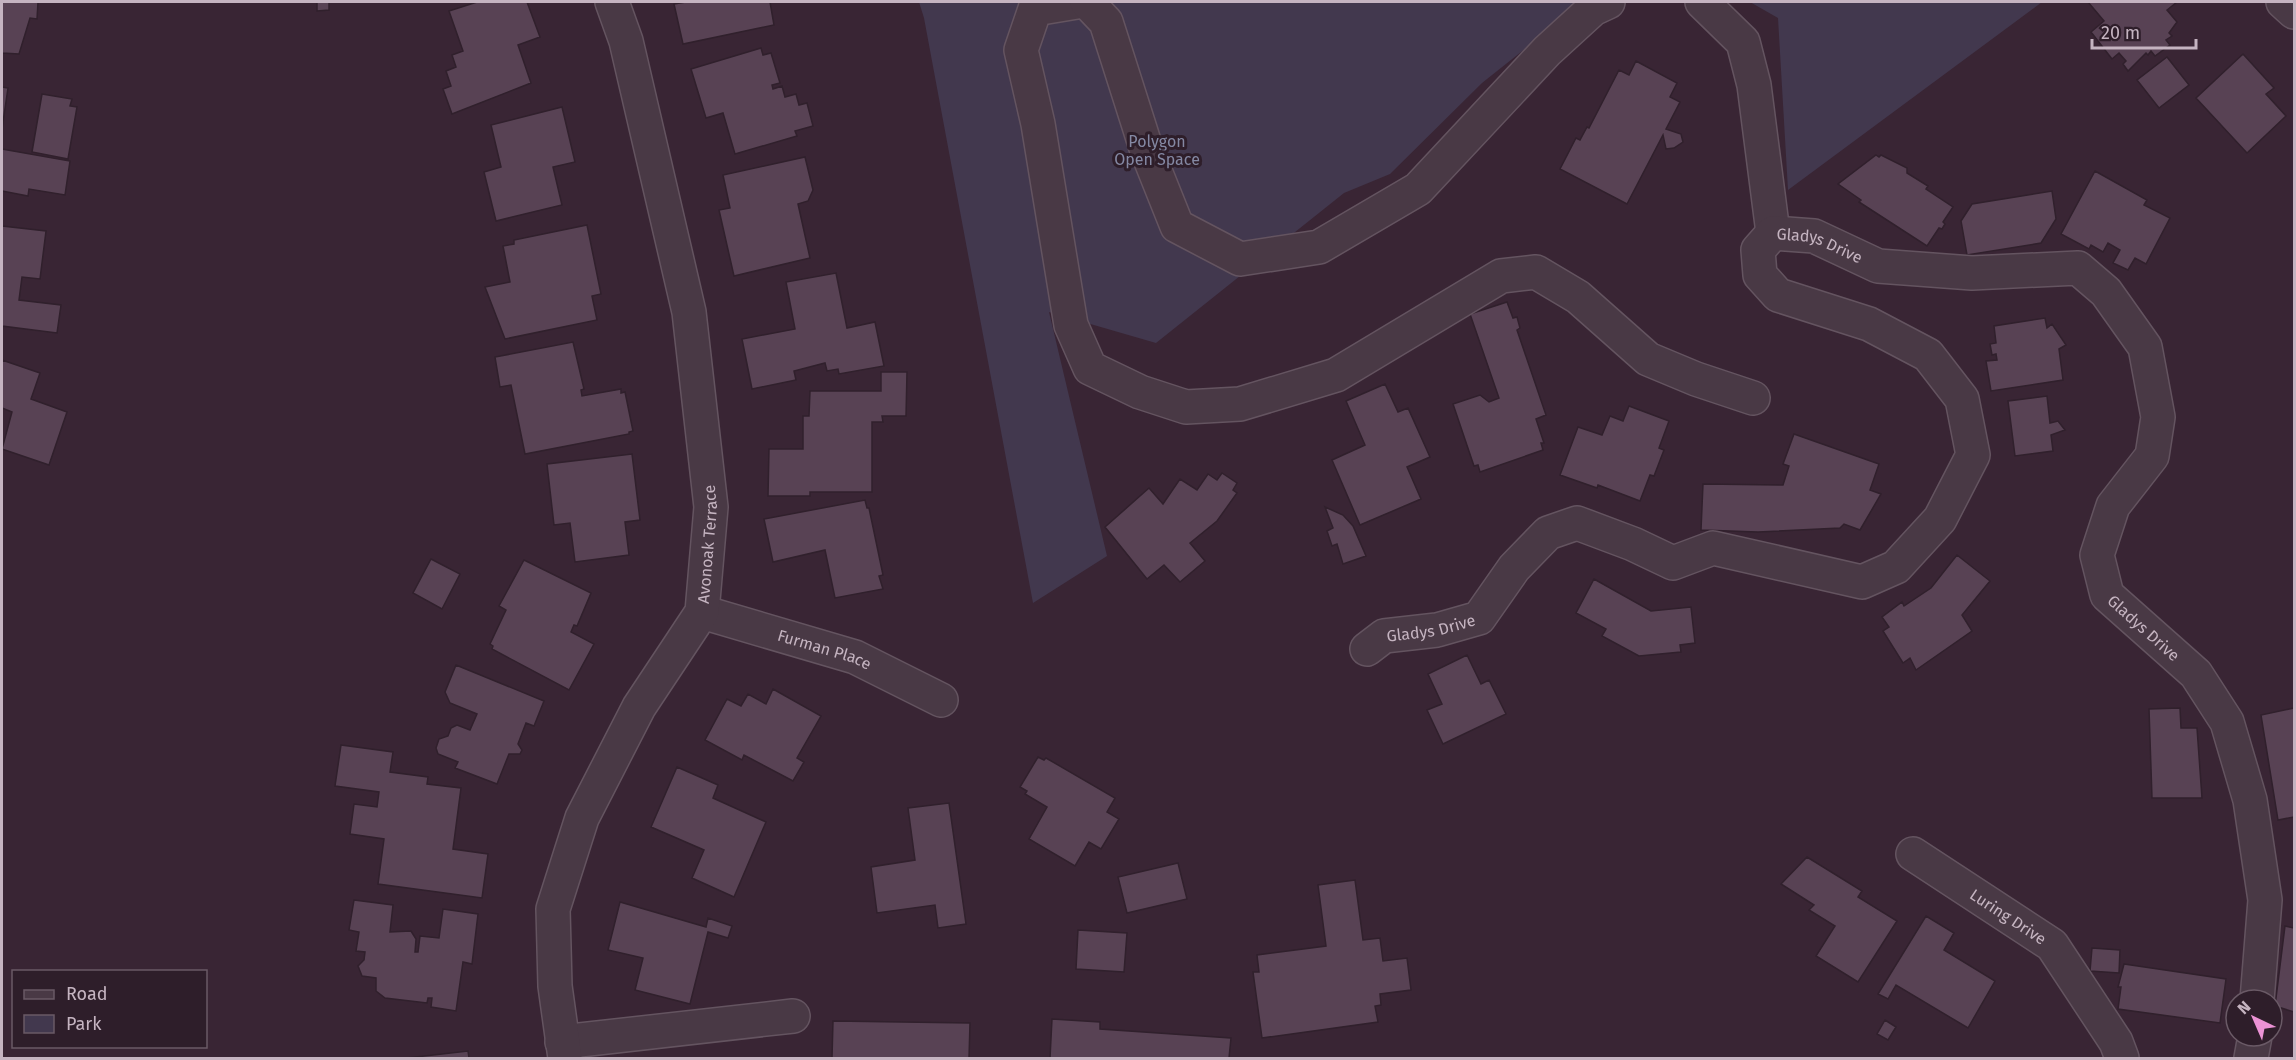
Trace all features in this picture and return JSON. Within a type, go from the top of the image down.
[{"type":"street","name":"Avonoak Terrace","points":[[564,1050],[555,986],[553,909],[582,818],[639,707],[702,612],[711,507],[689,312],[626,41],[612,2]]},
{"type":"street","points":[[1077,2],[1035,9],[1021,50],[1038,124],[1071,325],[1090,368],[1140,392],[1186,407],[1240,404],[1336,375],[1501,276],[1536,272],[1578,297],[1648,359],[1696,380],[1753,398]]},
{"type":"street","points":[[1087,2],[1106,22],[1148,151],[1177,226],[1240,259],[1319,247],[1418,189],[1547,51],[1593,9],[1608,2]]},
{"type":"street","points":[[1702,2],[1743,42],[1754,86],[1773,233]]},
{"type":"street","points":[[2283,2],[2295,12]]},
{"type":"street","name":"Gladys Drive","points":[[1367,649],[1384,636],[1437,630],[1479,618],[1514,568],[1548,533],[1577,523],[1633,544],[1673,563],[1713,548],[1862,582],[1896,567],[1940,519],[1973,455],[1962,399],[1928,355],[1869,324],[1778,295],[1760,275],[1758,250],[1773,233],[1814,236],[1878,266],[1972,273],[2078,268],[2106,292],[2145,347],[2158,417],[2152,456],[2113,506],[2097,555],[2107,596],[2196,674],[2228,722],[2250,800],[2265,900],[2259,988]]},
{"type":"street","name":"Furman Place","points":[[702,612],[855,657],[941,700]]},
{"type":"street","name":"Luring Drive","points":[[1912,854],[2052,945],[2116,1041],[2122,1059]]},
{"type":"street","points":[[564,1050],[793,1016]]},
{"type":"green space","name":"Polygon Open Space","points":[[919,2],[1584,2],[1482,83],[1390,174],[1344,193],[1156,343],[1049,312],[1107,556],[1033,603],[924,18]]},
{"type":"green space","points":[[1750,2],[2042,2],[1788,190],[1778,18]]},
{"type":"building","points":[[2,2],[38,2],[37,19],[30,18],[19,54],[2,53]]},
{"type":"building","points":[[317,2],[329,2],[329,10],[317,11]]},
{"type":"building","points":[[477,2],[527,2],[540,37],[518,45],[531,83],[452,114],[443,89],[451,86],[446,71],[456,67],[452,55],[463,51],[449,11]]},
{"type":"building","points":[[770,2],[774,25],[683,44],[674,4]]},
{"type":"building","points":[[2088,2],[2177,2],[2167,10],[2177,22],[2169,33],[2172,36],[2166,40],[2170,45],[2155,56],[2151,51],[2148,55],[2146,53],[2128,71],[2123,64],[2126,61],[2119,53],[2112,59],[2091,32],[2104,21]]},
{"type":"building","points":[[761,48],[763,55],[771,53],[780,83],[772,85],[773,89],[782,86],[785,97],[796,94],[799,105],[807,103],[813,126],[795,131],[797,136],[735,154],[723,113],[706,118],[691,69]]},
{"type":"building","points":[[2243,54],[2274,88],[2266,94],[2286,116],[2247,153],[2196,98]]},
{"type":"building","points":[[2167,57],[2189,85],[2159,108],[2137,80]]},
{"type":"building","points":[[1636,61],[1677,83],[1670,97],[1680,102],[1666,129],[1681,134],[1683,142],[1674,148],[1666,149],[1663,135],[1627,204],[1560,169],[1576,138],[1580,140],[1587,127],[1589,128],[1619,70],[1629,75]]},
{"type":"building","points":[[2,87],[8,88],[2,129]]},
{"type":"building","points":[[42,94],[72,99],[70,106],[77,107],[68,159],[32,152]]},
{"type":"building","points":[[562,107],[575,162],[553,167],[562,205],[496,221],[484,172],[501,167],[491,125]]},
{"type":"building","points":[[2,149],[70,161],[65,195],[29,189],[28,196],[2,191]]},
{"type":"building","points":[[1876,155],[1879,157],[1881,155],[1907,168],[1907,173],[1928,186],[1926,189],[1953,207],[1943,222],[1945,224],[1942,229],[1939,228],[1927,246],[1859,202],[1861,200],[1838,184]]},
{"type":"building","points":[[805,157],[813,190],[808,201],[798,204],[810,258],[734,276],[719,210],[730,208],[723,175]]},
{"type":"building","points":[[2095,171],[2147,200],[2144,205],[2170,218],[2146,264],[2135,258],[2128,270],[2113,263],[2120,250],[2108,243],[2103,252],[2091,245],[2089,249],[2061,234]]},
{"type":"building","points":[[2052,191],[2056,219],[2041,243],[1967,255],[1961,221],[1972,204]]},
{"type":"building","points":[[587,225],[601,294],[592,296],[597,320],[505,339],[485,287],[510,282],[503,246],[514,244],[514,240]]},
{"type":"building","points":[[2,226],[46,231],[40,279],[22,277],[19,300],[61,305],[57,333],[2,326]]},
{"type":"building","points":[[836,273],[847,328],[875,322],[884,366],[839,374],[838,369],[827,371],[825,363],[794,371],[796,380],[752,389],[742,339],[795,329],[786,282]]},
{"type":"building","points":[[1507,302],[1513,318],[1517,317],[1520,328],[1517,330],[1546,415],[1536,419],[1544,443],[1541,443],[1543,450],[1480,472],[1478,465],[1474,466],[1453,404],[1480,395],[1489,402],[1499,398],[1470,314]]},
{"type":"building","points":[[2045,318],[2047,328],[2052,324],[2066,345],[2059,349],[2063,380],[1991,391],[1986,361],[1997,360],[1996,354],[1992,355],[1990,344],[1996,343],[1994,326]]},
{"type":"building","points":[[573,342],[584,389],[581,390],[582,396],[621,389],[621,393],[625,392],[633,431],[629,434],[525,454],[511,385],[500,387],[495,357]]},
{"type":"building","points":[[2,360],[40,373],[31,399],[67,412],[49,465],[2,449],[12,412],[2,408]]},
{"type":"building","points":[[881,372],[907,372],[906,416],[882,416],[883,422],[872,422],[872,492],[810,492],[810,496],[768,496],[769,449],[803,449],[803,416],[809,416],[810,391],[881,391]]},
{"type":"building","points":[[1385,384],[1398,412],[1408,408],[1430,457],[1407,467],[1421,499],[1360,525],[1332,460],[1365,445],[1346,401]]},
{"type":"building","points":[[2047,396],[2050,423],[2058,421],[2065,430],[2051,435],[2053,451],[2015,456],[2008,401]]},
{"type":"building","points":[[1629,406],[1669,421],[1659,448],[1664,450],[1654,476],[1650,475],[1640,501],[1598,485],[1597,488],[1560,475],[1578,427],[1602,435],[1610,416],[1623,421]]},
{"type":"building","points":[[1794,434],[1879,464],[1870,490],[1881,494],[1860,530],[1844,524],[1840,528],[1758,532],[1701,530],[1703,484],[1783,485],[1789,466],[1783,464]]},
{"type":"building","points":[[632,454],[640,520],[625,522],[629,555],[575,562],[570,523],[554,525],[547,464]]},
{"type":"building","points":[[1222,473],[1237,483],[1233,490],[1237,493],[1217,521],[1190,543],[1205,561],[1180,582],[1164,565],[1147,579],[1105,527],[1149,488],[1163,504],[1180,479],[1197,490],[1208,474],[1217,480]]},
{"type":"building","points":[[865,500],[869,508],[883,575],[879,576],[883,589],[835,598],[825,550],[773,562],[764,519]]},
{"type":"building","points":[[1325,507],[1343,515],[1353,526],[1366,556],[1343,564],[1337,544],[1332,546],[1327,531],[1333,528]]},
{"type":"building","points":[[1957,555],[1990,581],[1962,615],[1972,631],[1916,670],[1910,658],[1903,663],[1883,631],[1889,627],[1882,617],[1902,602],[1904,606],[1931,588]]},
{"type":"building","points":[[431,559],[460,574],[442,609],[413,593]]},
{"type":"building","points":[[524,560],[591,593],[577,626],[574,625],[571,632],[594,644],[569,690],[492,649],[493,646],[490,644],[506,610],[499,606]]},
{"type":"building","points":[[1594,579],[1651,611],[1691,607],[1695,643],[1680,645],[1681,652],[1639,656],[1602,636],[1606,629],[1576,613]]},
{"type":"building","points":[[1467,655],[1481,684],[1489,680],[1506,714],[1443,744],[1427,710],[1442,704],[1428,674]]},
{"type":"building","points":[[456,665],[544,701],[534,726],[526,723],[518,744],[522,750],[520,754],[509,754],[497,784],[455,768],[458,762],[438,754],[436,748],[439,739],[448,736],[451,728],[457,725],[470,730],[477,714],[450,703],[445,692]]},
{"type":"building","points":[[773,689],[821,716],[797,758],[804,762],[793,781],[744,755],[742,760],[705,740],[727,699],[741,706],[748,694],[766,704]]},
{"type":"building","points":[[2180,708],[2181,728],[2197,728],[2202,798],[2152,798],[2149,709]]},
{"type":"building","points":[[2294,708],[2294,817],[2278,820],[2261,715]]},
{"type":"building","points":[[341,745],[393,752],[390,772],[428,777],[427,784],[461,788],[453,849],[488,854],[482,898],[378,884],[384,839],[350,834],[354,804],[377,807],[379,792],[335,786]]},
{"type":"building","points":[[1038,757],[1044,760],[1046,758],[1115,798],[1107,812],[1119,819],[1101,849],[1089,842],[1075,866],[1029,839],[1047,807],[1025,794],[1027,791],[1020,787]]},
{"type":"building","points":[[677,767],[718,785],[713,798],[766,822],[734,897],[692,878],[704,850],[651,827]]},
{"type":"building","points":[[949,803],[966,924],[938,928],[935,905],[877,913],[871,867],[915,860],[908,808]]},
{"type":"building","points":[[1807,857],[1862,891],[1858,897],[1897,921],[1858,982],[1816,956],[1835,926],[1809,910],[1814,905],[1781,884]]},
{"type":"building","points":[[1178,863],[1187,899],[1127,913],[1118,877]]},
{"type":"building","points":[[1355,880],[1363,940],[1380,938],[1383,961],[1407,958],[1411,990],[1380,994],[1381,1005],[1375,1006],[1378,1022],[1262,1038],[1253,972],[1259,972],[1257,955],[1326,946],[1318,885]]},
{"type":"building","points":[[354,900],[393,905],[390,932],[411,931],[416,939],[415,952],[418,952],[420,936],[439,938],[443,909],[478,914],[472,964],[463,962],[456,1011],[431,1007],[432,998],[428,998],[427,1003],[385,998],[376,991],[376,978],[362,976],[358,966],[364,960],[365,952],[356,951],[359,932],[349,930]]},
{"type":"building","points":[[620,902],[706,927],[708,918],[732,926],[728,938],[708,932],[690,1004],[635,990],[643,958],[608,950]]},
{"type":"building","points":[[1926,916],[1954,933],[1944,950],[1995,981],[1968,1028],[1896,985],[1888,999],[1878,994]]},
{"type":"building","points":[[2285,926],[2294,928],[2294,1012],[2284,1009],[2284,988],[2277,988]]},
{"type":"building","points":[[1078,930],[1127,933],[1124,972],[1076,969]]},
{"type":"building","points":[[2092,948],[2120,950],[2119,973],[2090,971]]},
{"type":"building","points":[[2124,964],[2226,979],[2220,1023],[2118,1009],[2121,987],[2118,987]]},
{"type":"building","points":[[1052,1019],[1100,1022],[1100,1029],[1231,1038],[1229,1058],[1050,1058]]},
{"type":"building","points":[[1885,1020],[1896,1027],[1888,1040],[1877,1034]]},
{"type":"building","points":[[833,1021],[970,1023],[969,1058],[832,1058]]},
{"type":"building","points":[[468,1051],[469,1058],[407,1058]]}]
